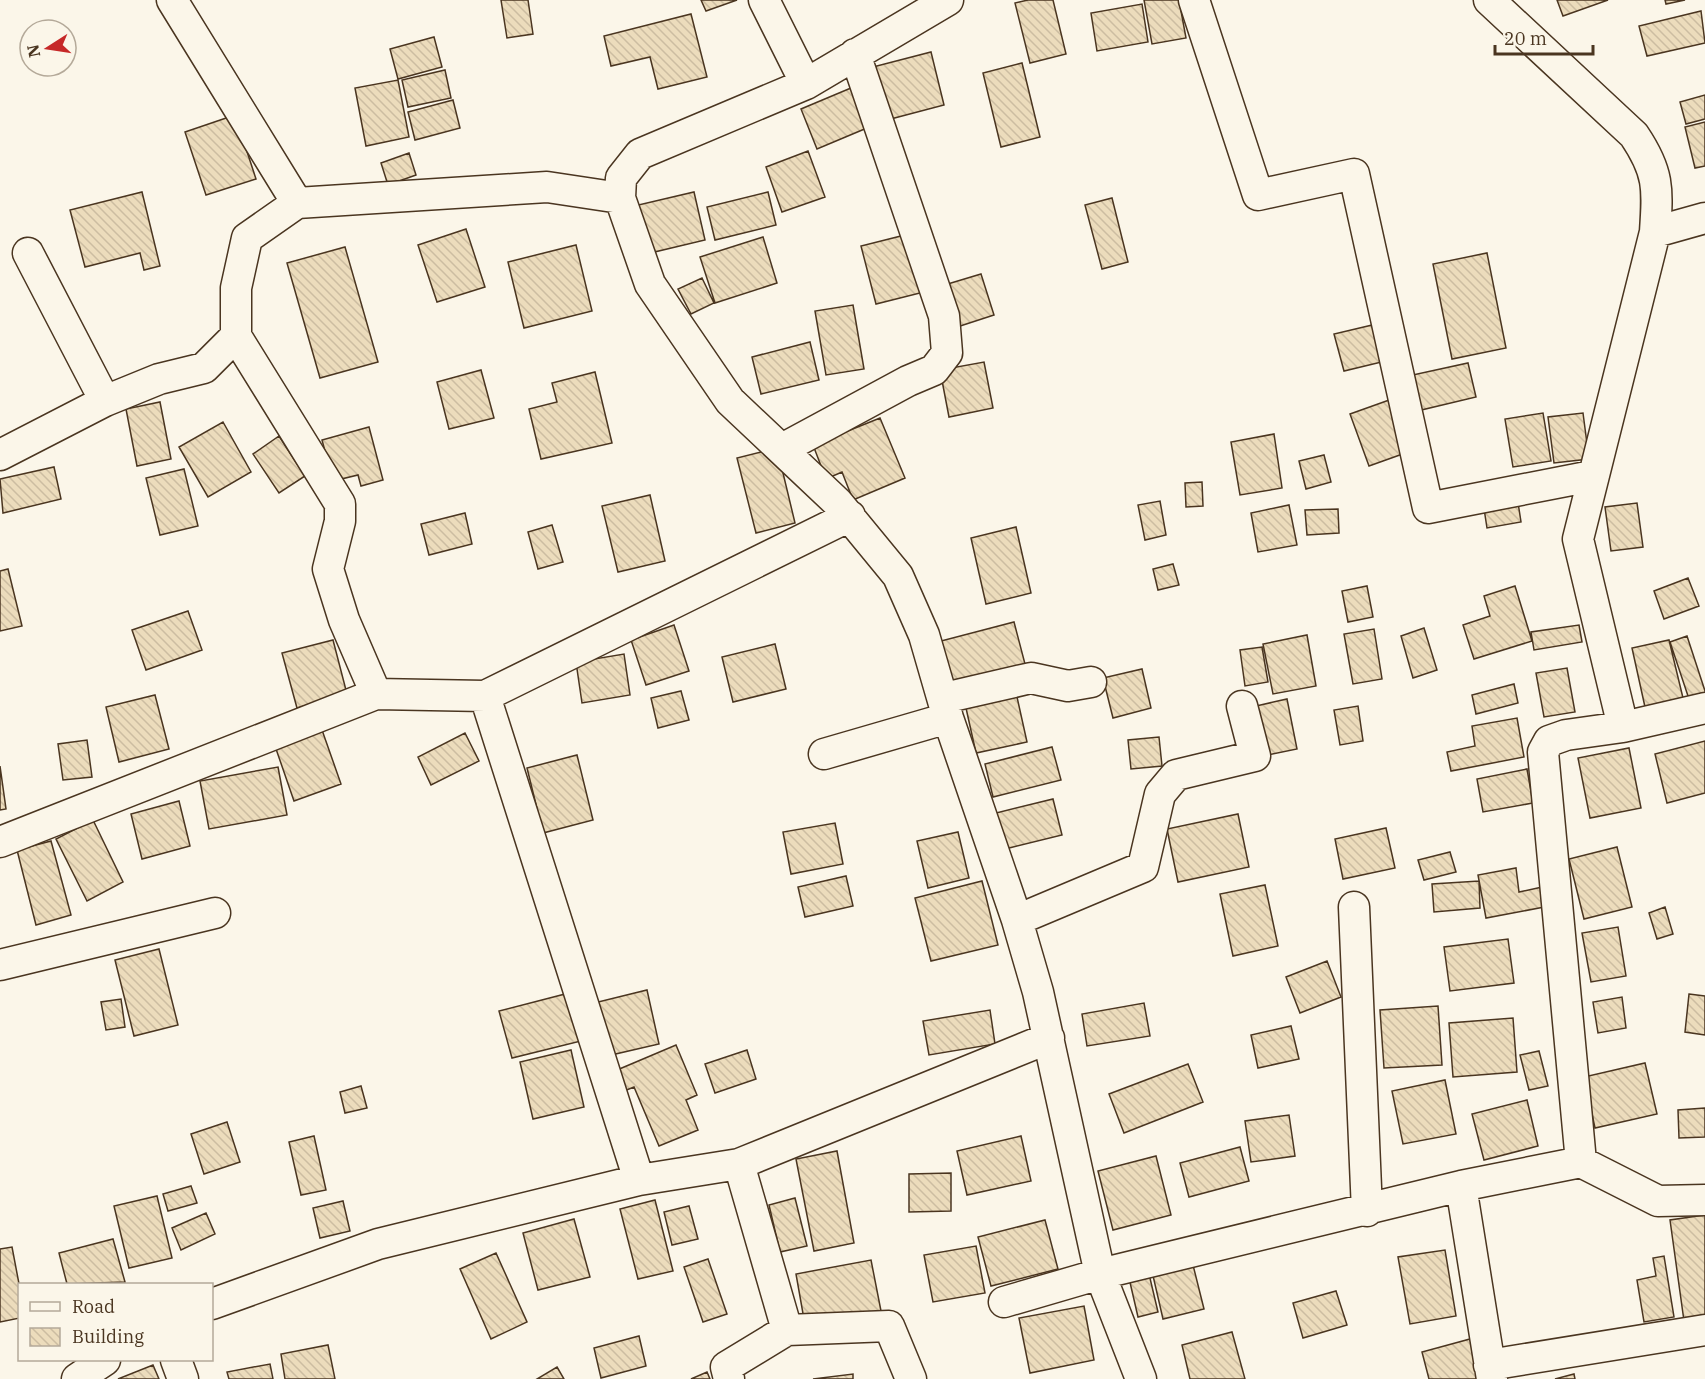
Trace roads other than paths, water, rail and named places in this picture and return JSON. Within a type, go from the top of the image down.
[{"type":"street","points":[[172,0],[297,203]]},
{"type":"street","points":[[764,0],[806,84]]},
{"type":"street","points":[[948,0],[806,84],[640,154],[621,178],[620,198],[650,284],[730,401],[850,516],[898,576],[924,635],[1017,920],[1048,1038],[1100,1274],[1141,1379]]},
{"type":"street","points":[[1194,0],[1258,195],[1354,174],[1428,508],[1592,476]]},
{"type":"street","points":[[1489,0],[1634,135],[1652,162],[1658,198],[1655,232],[1578,539],[1623,727]]},
{"type":"street","points":[[782,449],[908,381],[934,370],[947,353],[944,316],[855,54]]},
{"type":"street","points":[[376,694],[344,620],[328,569],[340,521],[340,504],[236,336],[236,288],[247,238],[297,203],[547,187],[620,198]]},
{"type":"street","points":[[1655,232],[1705,218]]},
{"type":"street","points":[[28,253],[105,401]]},
{"type":"street","points":[[0,455],[105,401],[159,379],[204,368],[236,336]]},
{"type":"street","points":[[0,842],[376,694],[486,696],[850,516]]},
{"type":"street","points":[[824,754],[1031,678],[1068,686],[1091,682]]},
{"type":"street","points":[[486,696],[639,1180]]},
{"type":"street","points":[[1017,920],[1143,867],[1160,794],[1176,775],[1255,756],[1242,706]]},
{"type":"street","points":[[1581,1161],[1543,752],[1549,741],[1566,735],[1623,727],[1705,708]]},
{"type":"street","points":[[1354,907],[1368,1211]]},
{"type":"street","points":[[0,964],[215,913]]},
{"type":"street","points":[[213,1304],[378,1244],[639,1180],[738,1164],[1048,1038]]},
{"type":"street","points":[[1004,1302],[1100,1274],[1368,1211],[1461,1186],[1581,1161],[1658,1201],[1705,1200]]},
{"type":"street","points":[[738,1164],[786,1330]]},
{"type":"street","points":[[1461,1186],[1490,1372],[1705,1330]]},
{"type":"street","points":[[729,1379],[726,1367],[786,1330],[889,1326],[911,1379]]},
{"type":"street","points":[[76,1379],[102,1361]]},
{"type":"street","points":[[177,1361],[183,1379]]}]
